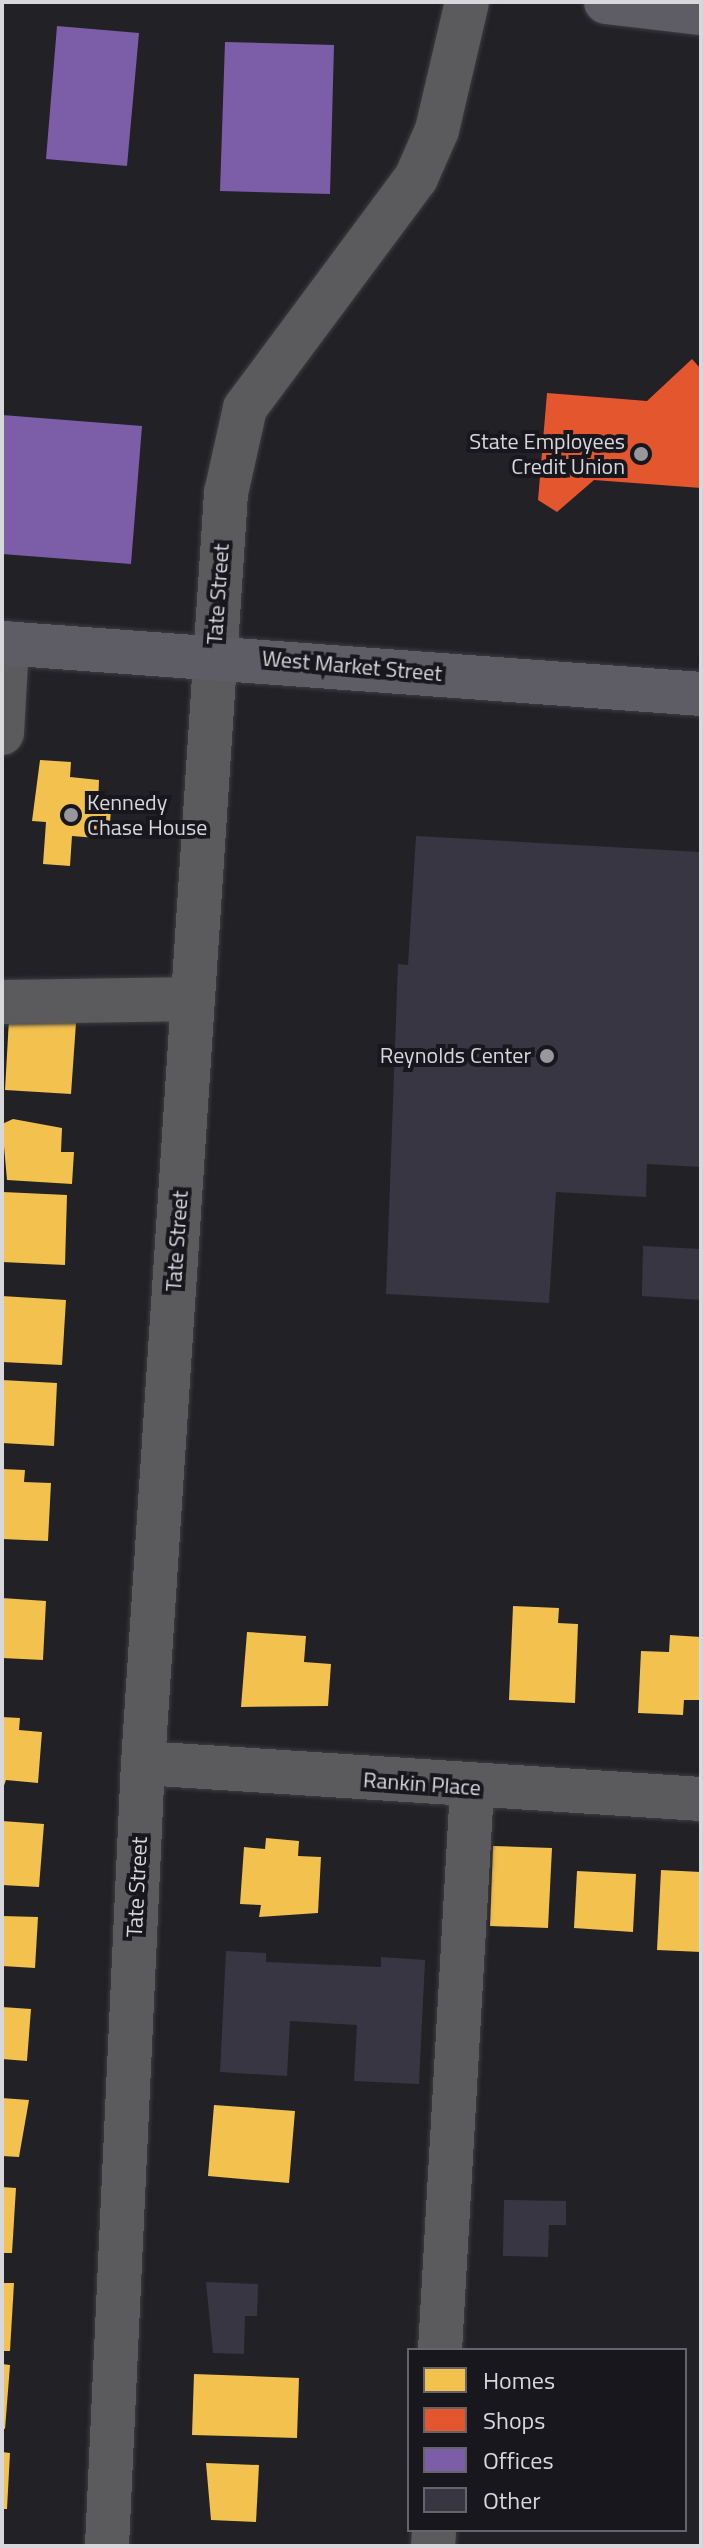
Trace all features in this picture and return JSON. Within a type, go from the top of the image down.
[{"type":"main road","points":[[606,2],[701,13]]},
{"type":"main road","name":"West Market Street","points":[[4,643],[214,654],[701,694]]},
{"type":"street","name":"Tate Street","points":[[107,2546],[143,1763],[226,493],[245,408],[416,178],[437,130],[467,2]]},
{"type":"street","points":[[2,733],[4,643]]},
{"type":"street","points":[[2,1002],[192,999]]},
{"type":"street","name":"Rankin Place","points":[[143,1763],[472,1788],[701,1799]]},
{"type":"street","points":[[440,2348],[472,1788]]},
{"type":"building: Homes","name":"Kennedy Chase House","points":[[40,760],[71,762],[70,777],[99,780],[98,807],[111,808],[109,839],[72,836],[70,866],[43,864],[46,822],[32,821]]},
{"type":"building: Homes","points":[[9,1019],[76,1023],[71,1094],[5,1090]]},
{"type":"building: Homes","points":[[13,1119],[62,1128],[61,1152],[74,1152],[72,1184],[7,1180],[2,1124]]},
{"type":"building: Homes","points":[[3,1192],[67,1195],[65,1265],[2,1262]]},
{"type":"building: Homes","points":[[2,1296],[66,1300],[62,1365],[2,1362]]},
{"type":"building: Homes","points":[[2,1380],[57,1383],[54,1446],[2,1443]]},
{"type":"building: Homes","points":[[2,1469],[25,1470],[24,1482],[51,1483],[48,1541],[2,1539]]},
{"type":"building: Homes","points":[[2,1598],[46,1601],[43,1660],[2,1658]]},
{"type":"building: Homes","points":[[513,1606],[559,1608],[558,1623],[578,1624],[575,1703],[509,1700]]},
{"type":"building: Homes","points":[[247,1632],[306,1636],[304,1662],[331,1664],[328,1706],[241,1707]]},
{"type":"building: Homes","points":[[670,1635],[701,1637],[701,1700],[684,1700],[683,1715],[638,1713],[641,1651],[669,1652]]},
{"type":"building: Homes","points":[[2,1717],[20,1718],[19,1730],[42,1732],[38,1783],[6,1780],[2,1791]]},
{"type":"building: Homes","points":[[2,1821],[44,1824],[39,1887],[2,1885]]},
{"type":"building: Homes","points":[[266,1838],[299,1841],[298,1856],[321,1857],[318,1913],[259,1917],[261,1905],[240,1904],[244,1847],[265,1849]]},
{"type":"building: Homes","points":[[493,1846],[552,1848],[548,1928],[490,1926]]},
{"type":"building: Homes","points":[[661,1870],[701,1872],[701,1952],[657,1950]]},
{"type":"building: Homes","points":[[577,1871],[636,1874],[633,1932],[574,1928]]},
{"type":"building: Homes","points":[[2,1916],[38,1917],[35,1968],[2,1966]]},
{"type":"building: Homes","points":[[2,2007],[31,2009],[27,2061],[2,2059]]},
{"type":"building: Homes","points":[[2,2098],[29,2100],[19,2157],[2,2156]]},
{"type":"building: Homes","points":[[214,2105],[295,2111],[289,2183],[208,2176]]},
{"type":"building: Homes","points":[[2,2187],[16,2188],[12,2253],[2,2253]]},
{"type":"building: Homes","points":[[2,2283],[14,2283],[10,2351],[2,2351]]},
{"type":"building: Homes","points":[[2,2364],[10,2365],[5,2429],[2,2428]]},
{"type":"building: Homes","points":[[194,2374],[299,2378],[297,2438],[192,2435]]},
{"type":"building: Homes","points":[[2,2452],[10,2453],[7,2509],[2,2509]]},
{"type":"building: Homes","points":[[206,2463],[259,2465],[256,2522],[211,2520]]},
{"type":"building: Shops","points":[[692,359],[701,369],[701,488],[594,480],[557,512],[538,500],[547,393],[647,401]]},
{"type":"building: Offices","points":[[57,26],[139,33],[127,166],[46,159]]},
{"type":"building: Offices","points":[[225,42],[334,45],[330,194],[220,191]]},
{"type":"building: Offices","points":[[2,415],[142,426],[131,564],[2,554]]},
{"type":"building: Other","name":"Reynolds Center","points":[[416,836],[701,852],[701,1167],[647,1164],[646,1197],[556,1192],[549,1303],[386,1294],[398,964],[408,965]]},
{"type":"building: Other","points":[[643,1246],[701,1249],[701,1300],[642,1296]]},
{"type":"building: Other","points":[[226,1951],[266,1953],[266,1962],[381,1967],[381,1957],[425,1960],[419,2084],[354,2081],[357,2025],[290,2021],[287,2076],[220,2072]]},
{"type":"building: Other","points":[[504,2200],[566,2201],[566,2225],[549,2225],[548,2257],[503,2256]]},
{"type":"building: Other","points":[[206,2282],[258,2284],[257,2316],[245,2316],[244,2354],[213,2353]]},
{"type":"place","name":"State Employees Credit Union","points":[[641,454]]},
{"type":"place","name":"Kennedy Chase House","points":[[71,815]]},
{"type":"place","name":"Reynolds Center","points":[[547,1056]]}]
